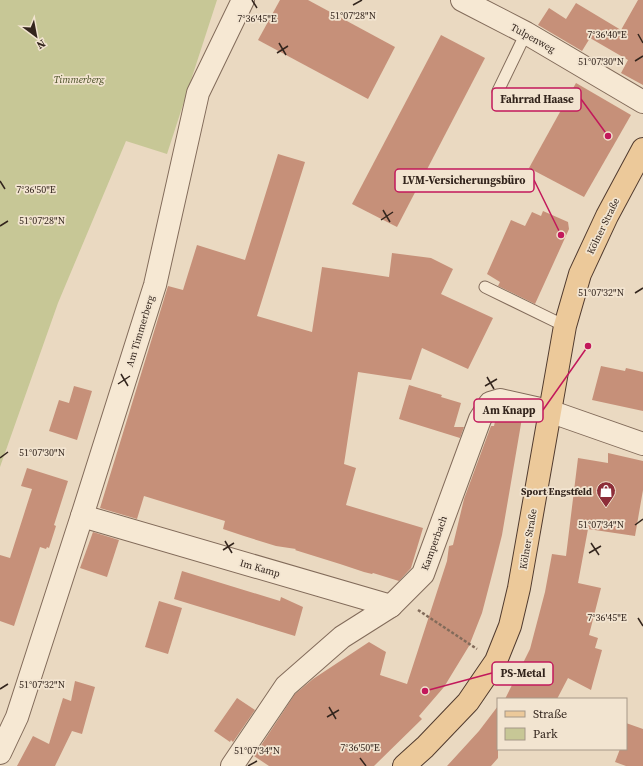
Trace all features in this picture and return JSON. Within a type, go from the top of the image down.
[{"type":"main road","name":"Kölner Straße","points":[[404,766],[425,747],[468,702],[496,661],[510,626],[519,588],[565,326],[580,274],[607,216],[643,149]]},
{"type":"street","name":"Am Timmerberg","points":[[0,753],[17,717],[155,285],[198,93],[243,0]]},
{"type":"street","name":"Tulpenweg","points":[[462,0],[526,33],[643,102]]},
{"type":"street","name":"Kamperbach","points":[[232,766],[286,686],[342,637],[391,606],[423,574],[480,419],[490,403],[500,400],[549,411],[643,444]]},
{"type":"street","name":"Im Kamp","points":[[82,516],[391,606]]},
{"type":"lane","points":[[498,91],[526,33]]},
{"type":"lane","points":[[485,287],[565,326]]},
{"type":"path","points":[[425,614],[496,661]]},
{"type":"green space","name":"Timmerberg","points":[[0,0],[217,0],[167,154],[126,141],[58,303],[0,467]]},
{"type":"building","points":[[280,0],[308,0],[395,47],[368,99],[258,40]]},
{"type":"building","points":[[638,0],[643,0],[643,85],[621,73],[628,60],[590,38],[582,51],[538,25],[549,8],[566,19],[576,3],[621,30]]},
{"type":"building","points":[[441,35],[485,58],[397,227],[352,204]]},
{"type":"building","points":[[576,83],[631,115],[584,197],[529,168]]},
{"type":"building","points":[[278,154],[305,162],[257,316],[312,332],[322,267],[389,277],[392,253],[431,258],[453,269],[441,294],[493,318],[468,369],[422,348],[411,380],[358,372],[344,464],[356,468],[346,505],[423,528],[411,568],[399,581],[373,573],[364,572],[295,550],[296,549],[276,546],[223,529],[225,521],[144,496],[137,519],[100,508],[168,286],[183,290],[197,245],[245,260]]},
{"type":"building","points":[[543,211],[568,222],[569,229],[535,304],[498,286],[500,282],[487,274],[511,220],[525,226],[532,212],[541,216]]},
{"type":"building","points":[[601,366],[625,371],[626,368],[643,372],[643,411],[592,400]]},
{"type":"building","points":[[409,385],[442,395],[441,397],[461,403],[454,427],[464,427],[460,438],[399,419]]},
{"type":"building","points":[[74,386],[92,391],[77,440],[49,431],[59,400],[69,403]]},
{"type":"building","points":[[500,413],[522,418],[502,535],[493,571],[482,613],[469,646],[444,687],[419,716],[422,719],[374,766],[269,766],[254,756],[295,694],[313,679],[369,642],[386,652],[380,675],[407,684],[447,561],[449,546],[453,545],[464,499],[491,426],[494,426],[496,417]]},
{"type":"building","points":[[608,453],[643,461],[643,490],[635,536],[588,529],[578,583],[601,588],[589,635],[598,638],[595,648],[602,650],[591,690],[568,678],[558,698],[506,698],[530,649],[545,592],[552,554],[566,556],[578,458],[608,463]]},
{"type":"building","points":[[27,468],[68,481],[54,525],[56,526],[49,548],[47,547],[46,549],[40,547],[14,626],[0,621],[0,555],[10,558],[32,489],[21,486]]},
{"type":"building","points":[[93,532],[119,540],[107,577],[80,568]]},
{"type":"building","points":[[182,571],[280,601],[281,597],[303,607],[295,636],[174,599]]},
{"type":"building","points":[[159,601],[182,608],[168,654],[145,647]]},
{"type":"building","points":[[75,681],[95,687],[82,734],[72,731],[55,766],[17,766],[33,736],[49,744],[63,698],[71,701]]},
{"type":"building","points":[[237,698],[255,710],[233,742],[231,740],[230,742],[214,731]]},
{"type":"building","points":[[497,707],[498,758],[491,766],[447,766],[479,731]]},
{"type":"building","points":[[627,723],[643,729],[643,766],[626,766],[615,762],[620,750],[627,750]]},
{"type":"place","name":"Fahrrad Haase","points":[[608,136]]},
{"type":"place","name":"LVM-Versicherungsbüro","points":[[561,235]]},
{"type":"place","name":"Am Knapp","points":[[588,346]]},
{"type":"place","name":"Sport Engstfeld","points":[[606,508]]},
{"type":"place","name":"PS-Metal","points":[[425,691]]}]
